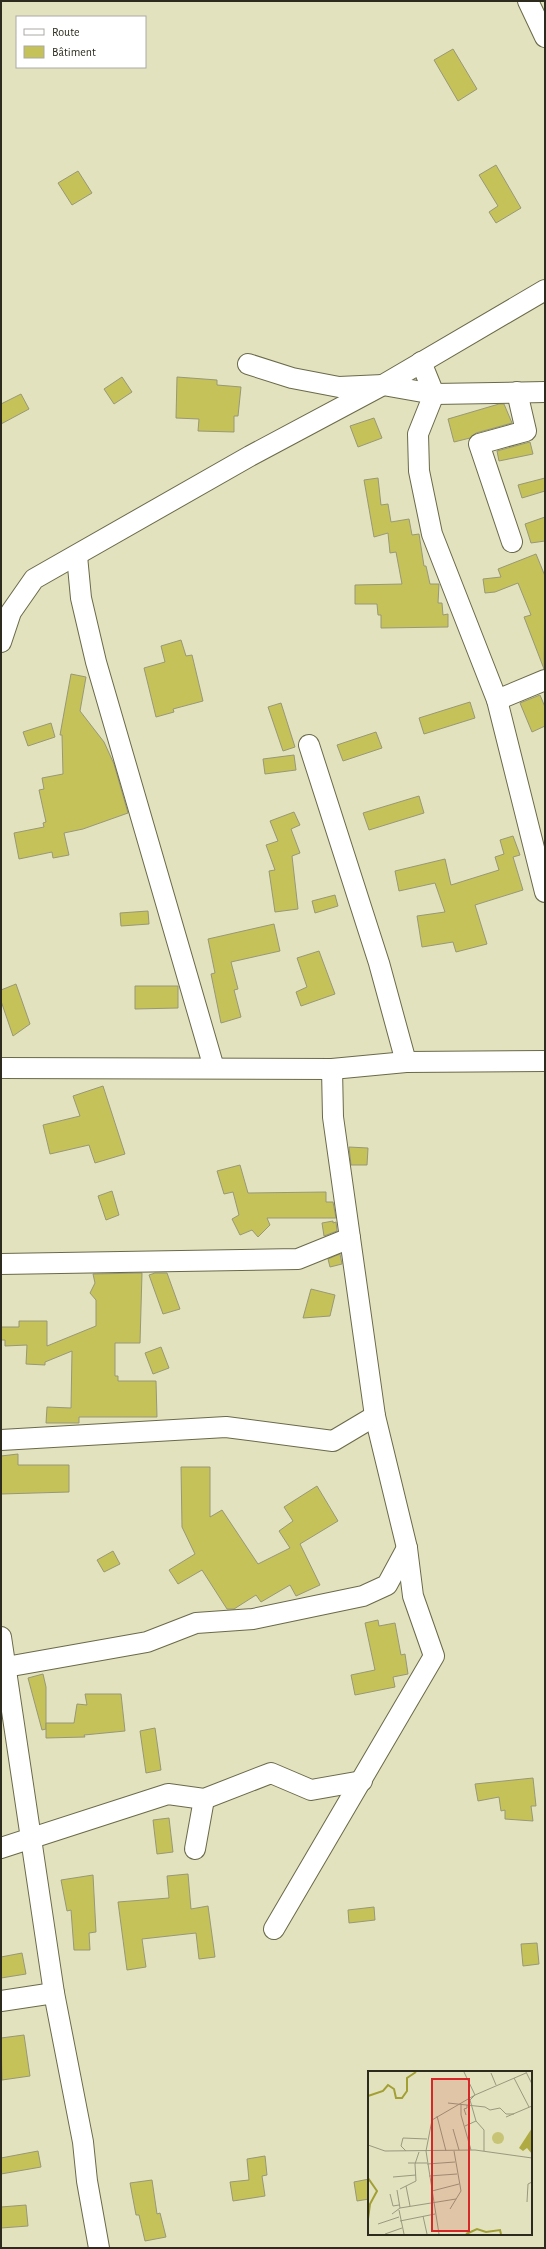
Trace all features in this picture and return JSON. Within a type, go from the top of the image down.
[{"type":"street","points":[[528,1],[545,37]]},
{"type":"street","points":[[1,642],[11,612],[34,579],[77,556],[256,453],[383,385],[545,290]]},
{"type":"street","points":[[421,362],[434,394],[418,434],[419,471],[432,534],[497,700],[545,892]]},
{"type":"street","points":[[248,364],[292,378],[339,387],[383,385],[434,394],[545,392]]},
{"type":"street","points":[[512,542],[479,444],[526,431],[517,392]]},
{"type":"street","points":[[77,556],[81,598],[96,662],[214,1068]]},
{"type":"street","points":[[497,700],[545,680]]},
{"type":"street","points":[[309,745],[379,963],[406,1062]]},
{"type":"street","points":[[1,1068],[332,1069],[406,1062],[545,1061]]},
{"type":"street","points":[[274,1929],[434,1656],[414,1596],[407,1548],[375,1416],[333,1117],[332,1069]]},
{"type":"street","points":[[1,1264],[298,1259],[350,1238]]},
{"type":"street","points":[[1,1440],[226,1427],[333,1441],[375,1416]]},
{"type":"street","points":[[6,1667],[147,1642],[196,1623],[253,1619],[363,1596],[387,1584],[407,1548]]},
{"type":"street","points":[[1,1637],[54,1993],[84,2142],[88,2181],[99,2248]]},
{"type":"street","points":[[1,1848],[168,1794],[204,1799],[272,1773],[311,1790],[362,1781]]},
{"type":"street","points":[[195,1850],[204,1799]]},
{"type":"street","points":[[1,2001],[54,1993]]},
{"type":"building","points":[[453,49],[477,89],[458,101],[434,60]]},
{"type":"building","points":[[496,165],[521,208],[496,223],[489,212],[498,206],[479,175]]},
{"type":"building","points":[[78,171],[92,193],[72,205],[58,183]]},
{"type":"building","points":[[122,377],[132,392],[114,404],[104,389]]},
{"type":"building","points":[[177,377],[217,380],[217,385],[241,387],[238,416],[234,416],[234,432],[198,431],[199,419],[176,418]]},
{"type":"building","points":[[21,394],[29,409],[1,424],[1,404]]},
{"type":"building","points":[[499,404],[504,404],[512,423],[476,433],[470,438],[454,442],[448,419]]},
{"type":"building","points":[[374,418],[382,438],[358,447],[350,426]]},
{"type":"building","points":[[530,442],[533,454],[499,461],[497,451]]},
{"type":"building","points":[[378,478],[381,505],[388,504],[391,522],[409,519],[412,535],[419,534],[424,566],[426,566],[430,584],[439,584],[438,603],[442,603],[443,615],[448,614],[448,627],[381,628],[381,615],[378,615],[377,604],[355,604],[355,585],[402,584],[396,552],[390,553],[388,533],[374,537],[364,480]]},
{"type":"building","points":[[545,478],[545,491],[522,498],[518,485]]},
{"type":"building","points":[[545,517],[545,541],[531,543],[525,524]]},
{"type":"building","points":[[536,554],[545,576],[544,669],[524,617],[531,615],[518,583],[495,592],[485,593],[483,579],[501,577],[498,569]]},
{"type":"building","points":[[181,640],[186,656],[192,655],[203,701],[173,709],[174,712],[156,717],[144,668],[165,662],[161,646]]},
{"type":"building","points":[[71,674],[86,677],[80,711],[104,742],[114,764],[128,813],[83,829],[64,833],[69,855],[53,858],[52,852],[19,859],[14,833],[44,827],[43,823],[46,822],[39,790],[44,789],[42,778],[63,774],[62,735],[60,735]]},
{"type":"building","points":[[540,695],[545,707],[545,726],[532,732],[520,703]]},
{"type":"building","points":[[470,702],[475,718],[424,734],[419,718]]},
{"type":"building","points":[[281,703],[295,747],[283,751],[268,707]]},
{"type":"building","points":[[51,723],[55,737],[28,746],[23,732]]},
{"type":"building","points":[[376,732],[382,748],[343,761],[337,745]]},
{"type":"building","points":[[294,755],[296,770],[265,774],[263,759]]},
{"type":"building","points":[[419,796],[424,813],[369,830],[363,813]]},
{"type":"building","points":[[294,812],[300,825],[291,829],[300,853],[292,856],[298,909],[275,912],[269,871],[275,870],[266,845],[278,841],[270,821]]},
{"type":"building","points":[[513,836],[520,855],[513,857],[523,890],[475,905],[487,944],[456,952],[453,942],[422,947],[417,916],[445,912],[435,883],[399,891],[395,871],[445,859],[451,885],[499,870],[495,857],[504,854],[500,840]]},
{"type":"building","points":[[335,895],[338,906],[315,913],[312,901]]},
{"type":"building","points":[[148,911],[149,924],[121,926],[120,913]]},
{"type":"building","points":[[274,924],[280,951],[231,962],[238,989],[234,990],[241,1017],[221,1023],[211,974],[215,973],[208,939]]},
{"type":"building","points":[[319,951],[335,994],[301,1006],[296,992],[307,987],[297,958]]},
{"type":"building","points":[[16,984],[30,1024],[13,1036],[1,1001],[1,990]]},
{"type":"building","points":[[135,986],[178,986],[178,1008],[135,1009]]},
{"type":"building","points":[[103,1086],[125,1154],[95,1163],[89,1145],[50,1154],[43,1125],[80,1116],[73,1096]]},
{"type":"building","points":[[349,1147],[368,1148],[367,1165],[351,1165]]},
{"type":"building","points":[[240,1165],[248,1193],[326,1192],[326,1202],[333,1202],[336,1218],[267,1218],[270,1225],[258,1237],[252,1230],[240,1235],[232,1219],[239,1215],[233,1192],[224,1194],[217,1171]]},
{"type":"building","points":[[112,1191],[119,1215],[106,1220],[98,1196]]},
{"type":"building","points":[[333,1221],[333,1223],[336,1222],[337,1231],[324,1236],[322,1223]]},
{"type":"building","points":[[340,1254],[342,1264],[330,1267],[328,1259]]},
{"type":"building","points":[[142,1273],[140,1343],[115,1343],[115,1376],[118,1376],[118,1381],[156,1381],[157,1417],[79,1417],[79,1423],[46,1423],[47,1407],[71,1408],[72,1351],[45,1362],[45,1365],[26,1364],[27,1345],[5,1346],[5,1340],[1,1340],[1,1327],[19,1327],[19,1321],[47,1321],[47,1346],[96,1326],[96,1300],[90,1293],[95,1283],[93,1274]]},
{"type":"building","points":[[155,1273],[167,1273],[180,1309],[163,1314],[149,1275]]},
{"type":"building","points":[[311,1289],[335,1295],[330,1316],[303,1318]]},
{"type":"building","points":[[161,1347],[169,1368],[153,1374],[145,1353]]},
{"type":"building","points":[[18,1454],[18,1465],[69,1465],[69,1492],[1,1494],[1,1456]]},
{"type":"building","points":[[181,1467],[210,1467],[210,1517],[222,1510],[258,1564],[290,1548],[279,1531],[293,1521],[284,1507],[317,1486],[338,1521],[300,1544],[320,1585],[296,1596],[290,1585],[261,1602],[256,1595],[234,1609],[227,1609],[202,1570],[178,1584],[169,1570],[195,1554],[182,1527]]},
{"type":"building","points":[[113,1551],[120,1564],[104,1572],[97,1560]]},
{"type":"building","points":[[378,1620],[379,1626],[395,1623],[401,1655],[405,1654],[408,1674],[393,1677],[395,1687],[355,1695],[351,1675],[375,1670],[365,1623]]},
{"type":"building","points":[[43,1674],[46,1687],[46,1729],[42,1730],[28,1678]]},
{"type":"building","points":[[85,1694],[121,1694],[125,1731],[84,1735],[85,1737],[46,1738],[46,1723],[74,1723],[77,1704],[87,1705]]},
{"type":"building","points":[[155,1728],[161,1770],[146,1773],[140,1731]]},
{"type":"building","points":[[533,1778],[536,1806],[531,1806],[533,1821],[505,1819],[505,1810],[501,1811],[499,1797],[478,1801],[475,1784]]},
{"type":"building","points":[[169,1818],[173,1852],[157,1854],[153,1820]]},
{"type":"building","points":[[188,1874],[191,1909],[208,1906],[215,1957],[199,1959],[196,1933],[142,1939],[146,1967],[127,1970],[118,1902],[169,1898],[167,1876]]},
{"type":"building","points":[[93,1875],[96,1932],[89,1933],[90,1950],[74,1950],[71,1910],[67,1911],[61,1880]]},
{"type":"building","points":[[374,1907],[375,1920],[349,1923],[348,1910]]},
{"type":"building","points":[[537,1943],[539,1964],[523,1966],[521,1944]]},
{"type":"building","points":[[22,1953],[26,1974],[1,1978],[1,1957]]},
{"type":"building","points":[[24,2035],[30,2076],[2,2080],[1,2038]]},
{"type":"building","points":[[38,2151],[41,2167],[1,2174],[1,2158]]},
{"type":"building","points":[[265,2156],[267,2175],[262,2176],[265,2196],[233,2201],[230,2182],[249,2180],[247,2159]]},
{"type":"building","points":[[368,2179],[368,2199],[357,2201],[354,2182]]},
{"type":"building","points":[[152,2180],[157,2214],[160,2213],[166,2237],[145,2241],[139,2215],[136,2215],[130,2183]]},
{"type":"building","points":[[26,2205],[28,2226],[1,2228],[1,2207]]}]
